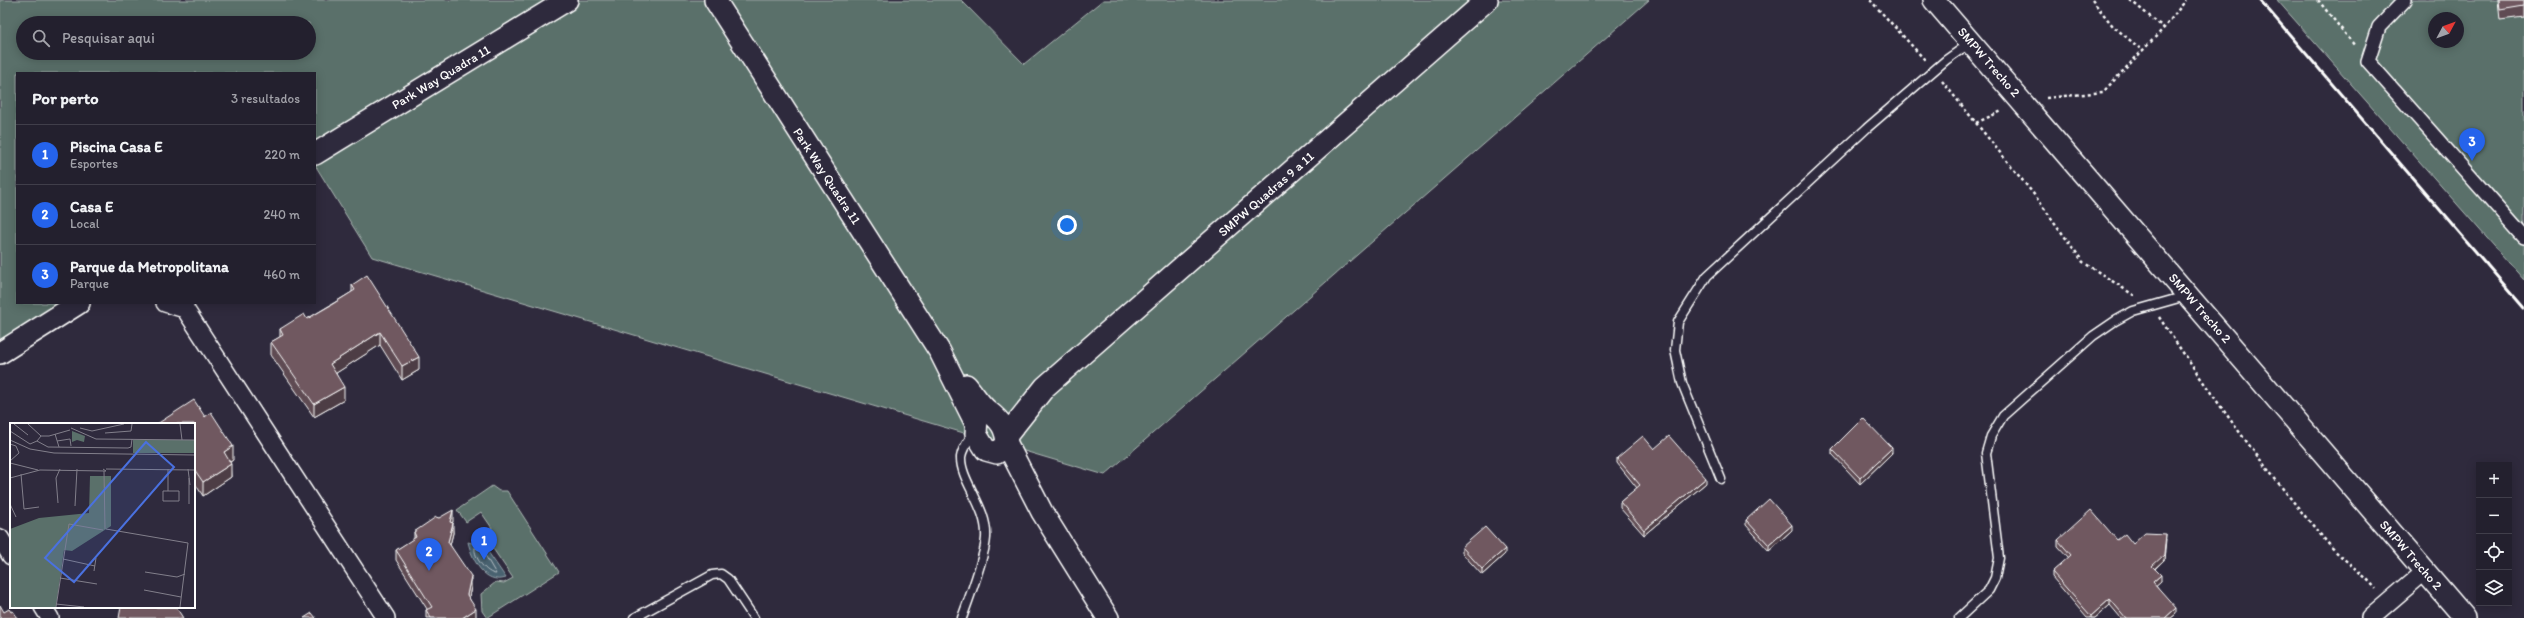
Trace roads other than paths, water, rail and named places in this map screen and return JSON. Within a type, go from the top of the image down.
[{"type":"street","name":"Park Way Quadra 11","points":[[316,153],[567,0]]},
{"type":"street","name":"Park Way Quadra 11","points":[[715,0],[984,420]]},
{"type":"street","name":"SMPW Quadras 9 a 11","points":[[1002,444],[1045,387],[1487,0]]},
{"type":"street","name":"SMPW Trecho 2","points":[[1934,0],[2023,101],[2465,618]]},
{"type":"street","points":[[2405,0],[2379,27],[2368,61],[2524,237]]},
{"type":"street","points":[[0,353],[77,304]]},
{"type":"street","points":[[172,304],[185,306],[386,618]]},
{"type":"street","name":"SMPW Quadras 9 a 11","points":[[984,420],[1045,387]]},
{"type":"street","points":[[1002,444],[986,450],[979,441],[984,420],[1002,424],[1002,444],[1042,512],[1108,618]]},
{"type":"street","points":[[0,538],[10,554]]},
{"type":"street","points":[[2370,618],[2425,571]]},
{"type":"street","points":[[44,608],[50,618]]},
{"type":"lane","points":[[1721,479],[1682,383],[1675,350],[1678,322],[1707,276],[1867,128],[1946,60],[1971,42]]},
{"type":"lane","points":[[1959,618],[1989,590],[1999,558],[1986,453],[1991,436],[2004,416],[2093,336],[2115,320],[2133,311],[2188,295]]},
{"type":"lane","points":[[962,618],[986,540],[986,520],[965,474],[961,458],[965,446],[984,420]]},
{"type":"lane","points":[[634,618],[712,575],[721,574],[728,579],[754,618]]},
{"type":"water","points":[[468,542],[484,546],[506,578],[491,578],[485,574],[476,563]]},
{"type":"railway","points":[[2260,0],[2524,308]]},
{"type":"place","name":"Parque da Metropolitana","points":[[2472,161]]},
{"type":"place","name":"Piscina Casa E","points":[[484,560]]},
{"type":"place","name":"Casa E","points":[[429,571]]}]
